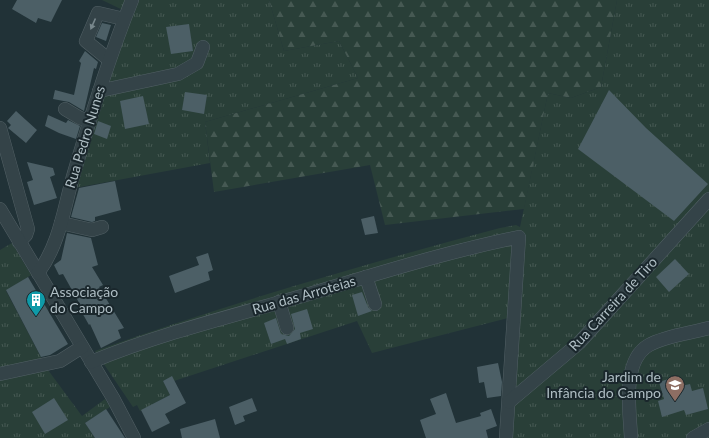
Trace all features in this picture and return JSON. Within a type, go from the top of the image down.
[{"type":"street","name":"Rua Pedro Nunes","points":[[38,273],[57,238],[69,189],[108,59],[132,0]]},
{"type":"street","points":[[108,59],[86,41],[98,13],[124,19]]},
{"type":"street","points":[[97,95],[178,74],[197,63],[203,47]]},
{"type":"street","points":[[97,95],[162,84]]},
{"type":"street","points":[[65,109],[90,122]]},
{"type":"street","points":[[0,128],[28,229],[26,235],[20,242]]},
{"type":"street","name":"Rua Carreira de Tiro","points":[[509,402],[580,343],[709,199]]},
{"type":"street","points":[[0,209],[91,362],[134,438]]},
{"type":"street","points":[[61,223],[92,230],[102,227]]},
{"type":"street","name":"Rua das Arroteias","points":[[91,362],[132,346],[366,276],[471,247],[519,237],[509,402]]},
{"type":"street","points":[[366,276],[375,304]]},
{"type":"street","points":[[283,301],[290,327]]},
{"type":"street","points":[[631,438],[630,380],[632,365],[648,346],[709,328]]},
{"type":"street","points":[[0,374],[60,361],[82,347]]},
{"type":"street","points":[[506,438],[509,402]]},
{"type":"street","points":[[693,438],[709,429]]},
{"type":"green space","points":[[102,0],[269,0],[284,51],[339,41],[358,78],[205,122],[210,163],[69,189],[127,12]]},
{"type":"green space","points":[[269,0],[617,0],[601,87],[571,98],[548,93],[524,209],[385,225],[370,165],[214,192],[205,122],[358,78],[339,41],[284,51]]},
{"type":"green space","points":[[617,0],[709,0],[709,438],[506,438],[508,318],[372,353],[357,321],[174,381],[172,377],[163,381],[170,395],[140,411],[137,405],[133,407],[95,351],[195,317],[347,270],[500,228],[516,225],[520,227],[548,93],[571,98],[601,87]]},
{"type":"green space","points":[[12,243],[31,275],[6,291],[45,365],[41,366],[48,370],[82,416],[105,399],[110,407],[85,423],[95,438],[0,438],[0,250]]},
{"type":"building","points":[[17,0],[62,0],[51,22],[38,18],[36,23],[12,9]]},
{"type":"building","points":[[102,23],[111,25],[106,41],[96,37]]},
{"type":"building","points":[[189,24],[193,51],[171,54],[166,27]]},
{"type":"building","points":[[85,51],[98,62],[96,69],[94,68],[84,111],[69,102],[53,99],[55,90],[74,95],[81,63],[79,61]]},
{"type":"building","points":[[609,90],[646,128],[708,184],[674,221],[578,149]]},
{"type":"building","points":[[185,92],[207,95],[204,114],[182,110]]},
{"type":"building","points":[[143,96],[149,124],[125,129],[120,101]]},
{"type":"building","points":[[16,111],[37,130],[26,143],[8,128],[11,125],[7,121]]},
{"type":"building","points":[[48,115],[66,123],[68,120],[80,126],[76,139],[45,126]]},
{"type":"building","points":[[98,121],[111,126],[107,139],[94,134]]},
{"type":"building","points":[[27,162],[53,168],[55,175],[50,177],[57,198],[34,205],[27,182],[33,180]]},
{"type":"building","points":[[115,181],[121,210],[95,217],[95,221],[92,222],[71,217],[79,188]]},
{"type":"building","points":[[374,216],[378,233],[365,235],[361,219]]},
{"type":"building","points":[[67,233],[91,238],[98,265],[92,267],[103,285],[99,287],[124,328],[118,330],[121,338],[101,348],[90,324],[89,325],[80,309],[82,308],[63,274],[59,275],[54,265],[61,260]]},
{"type":"building","points":[[208,253],[213,270],[208,272],[210,280],[175,293],[169,276],[199,265],[196,257]]},
{"type":"building","points":[[675,259],[689,274],[669,292],[656,277]]},
{"type":"building","name":"Associação do Campo","points":[[28,277],[68,344],[50,355],[41,357],[6,290]]},
{"type":"building","points":[[362,292],[368,307],[372,311],[358,316],[352,295]]},
{"type":"building","points":[[307,309],[313,329],[300,333],[301,339],[287,344],[285,339],[271,344],[264,323],[276,318],[281,334],[289,336],[295,329],[291,314]]},
{"type":"building","points":[[498,363],[502,382],[501,396],[487,398],[484,382],[479,383],[477,367]]},
{"type":"building","points":[[172,376],[186,403],[165,414],[170,423],[152,432],[141,410],[170,395],[163,381]]},
{"type":"building","points":[[678,376],[681,386],[690,384],[692,391],[703,388],[708,409],[686,415],[684,410],[662,417],[658,401],[664,399],[659,382]]},
{"type":"building","points":[[446,393],[456,423],[481,416],[480,413],[491,409],[497,426],[486,430],[488,438],[426,438],[420,420],[436,414],[430,399]]},
{"type":"building","points":[[54,398],[68,420],[45,434],[32,412]]},
{"type":"building","points":[[252,398],[257,411],[243,416],[245,421],[235,425],[229,407]]},
{"type":"building","points":[[106,409],[125,438],[95,438],[85,423]]},
{"type":"building","points":[[215,419],[220,438],[182,438],[180,429]]},
{"type":"place","name":"Associação do Campo","points":[[36,317]]},
{"type":"place","name":"Jardim de Infância do Campo","points":[[675,402]]}]
